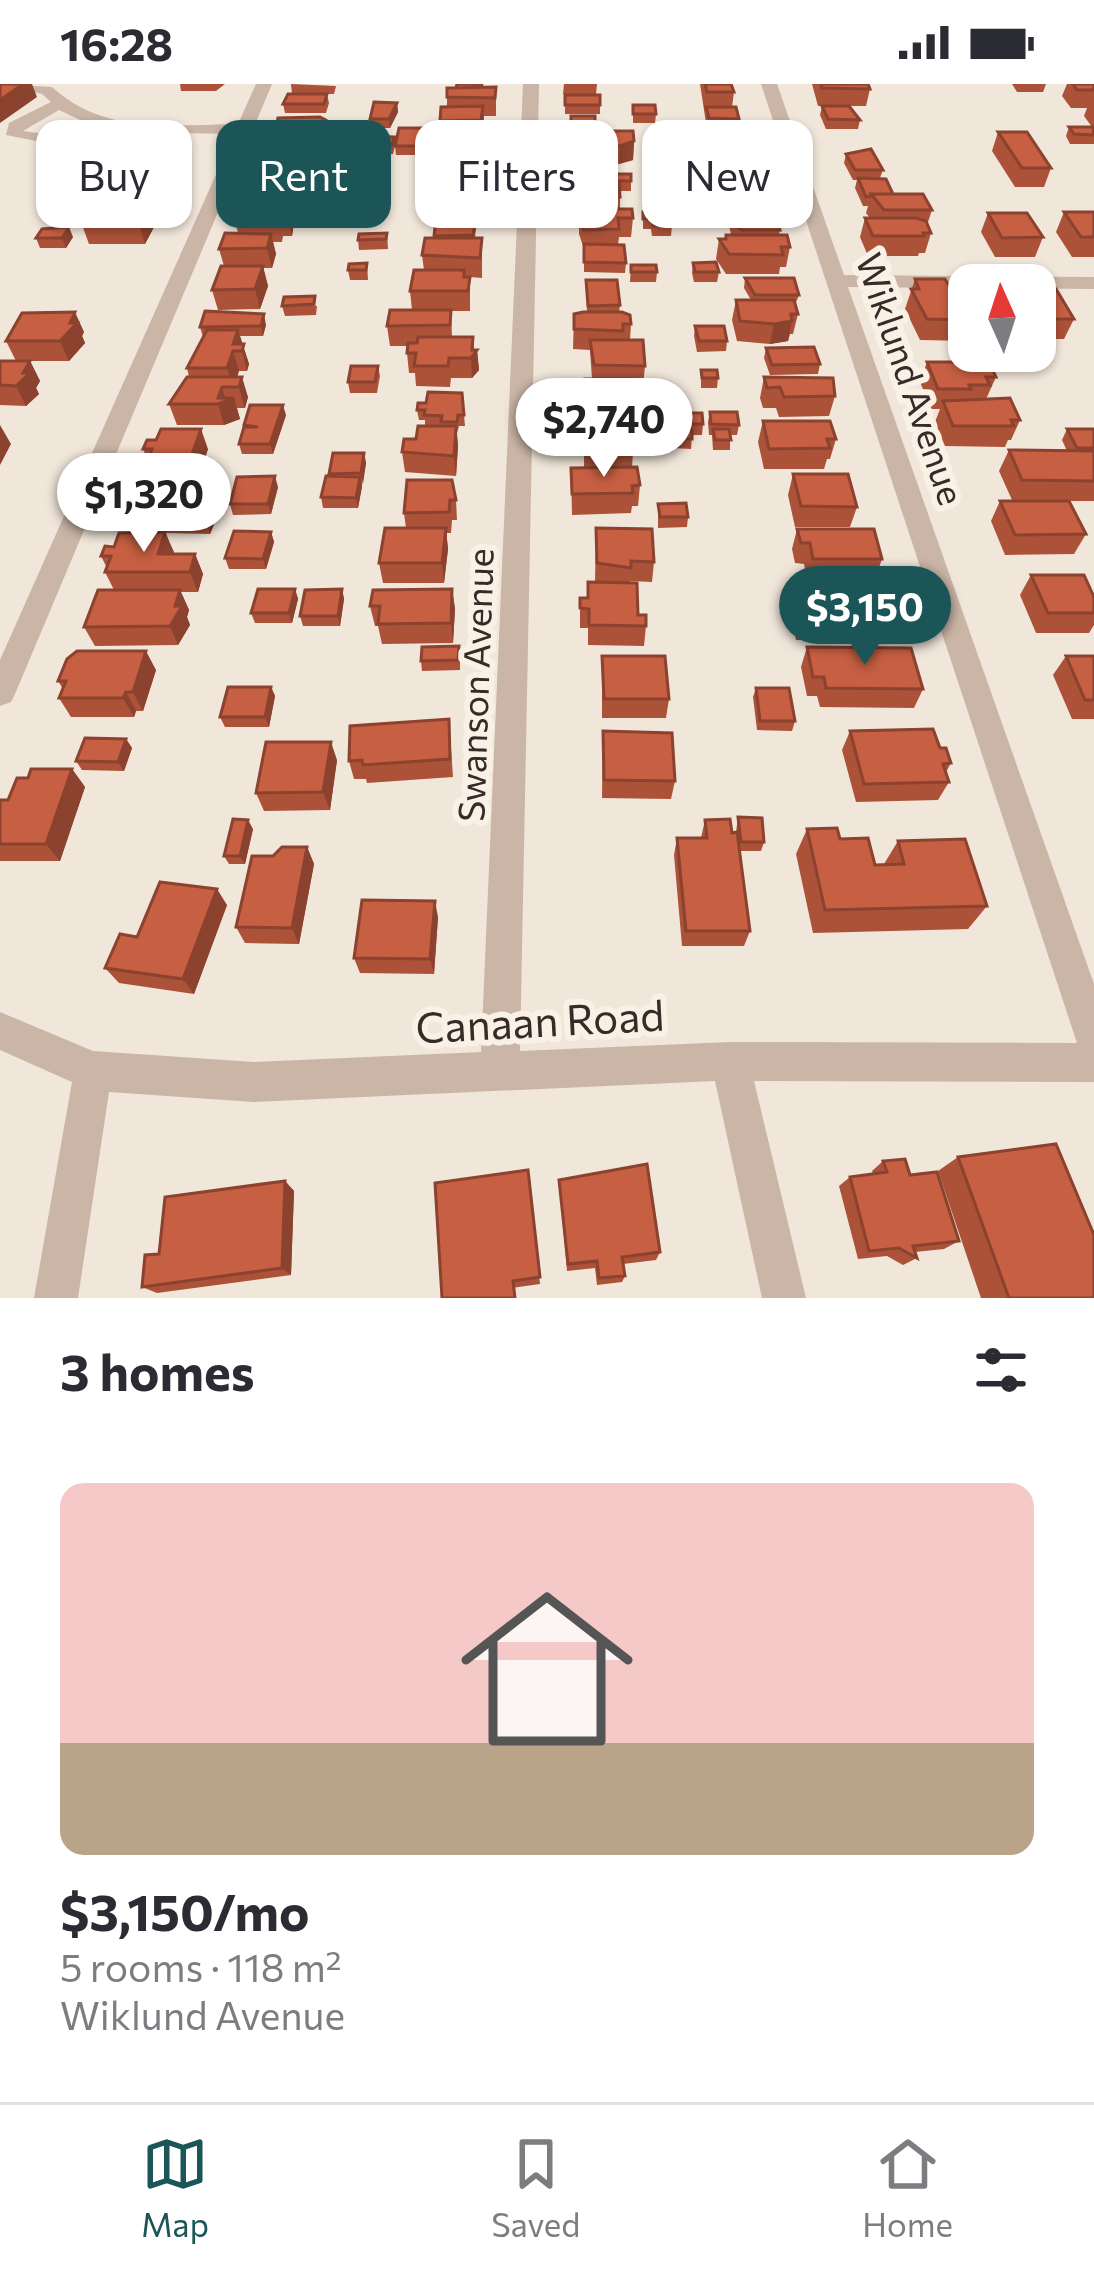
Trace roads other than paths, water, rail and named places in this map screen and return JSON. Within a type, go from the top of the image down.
[{"type":"street","points":[[5,84],[47,89],[91,120]]},
{"type":"street","points":[[249,120],[264,84]]},
{"type":"street","name":"Swanson Avenue","points":[[500,1073],[531,84]]},
{"type":"street","name":"Wiklund Avenue","points":[[770,84],[1094,1038]]},
{"type":"street","points":[[36,138],[14,135],[15,126],[62,103]]},
{"type":"street","points":[[0,694],[216,196]]},
{"type":"street","points":[[839,281],[1094,283]]},
{"type":"street","name":"Canaan Road","points":[[0,1030],[93,1070],[254,1082],[730,1061],[1094,1063]]},
{"type":"street","points":[[730,1061],[784,1298]]},
{"type":"street","points":[[56,1298],[93,1070]]}]
